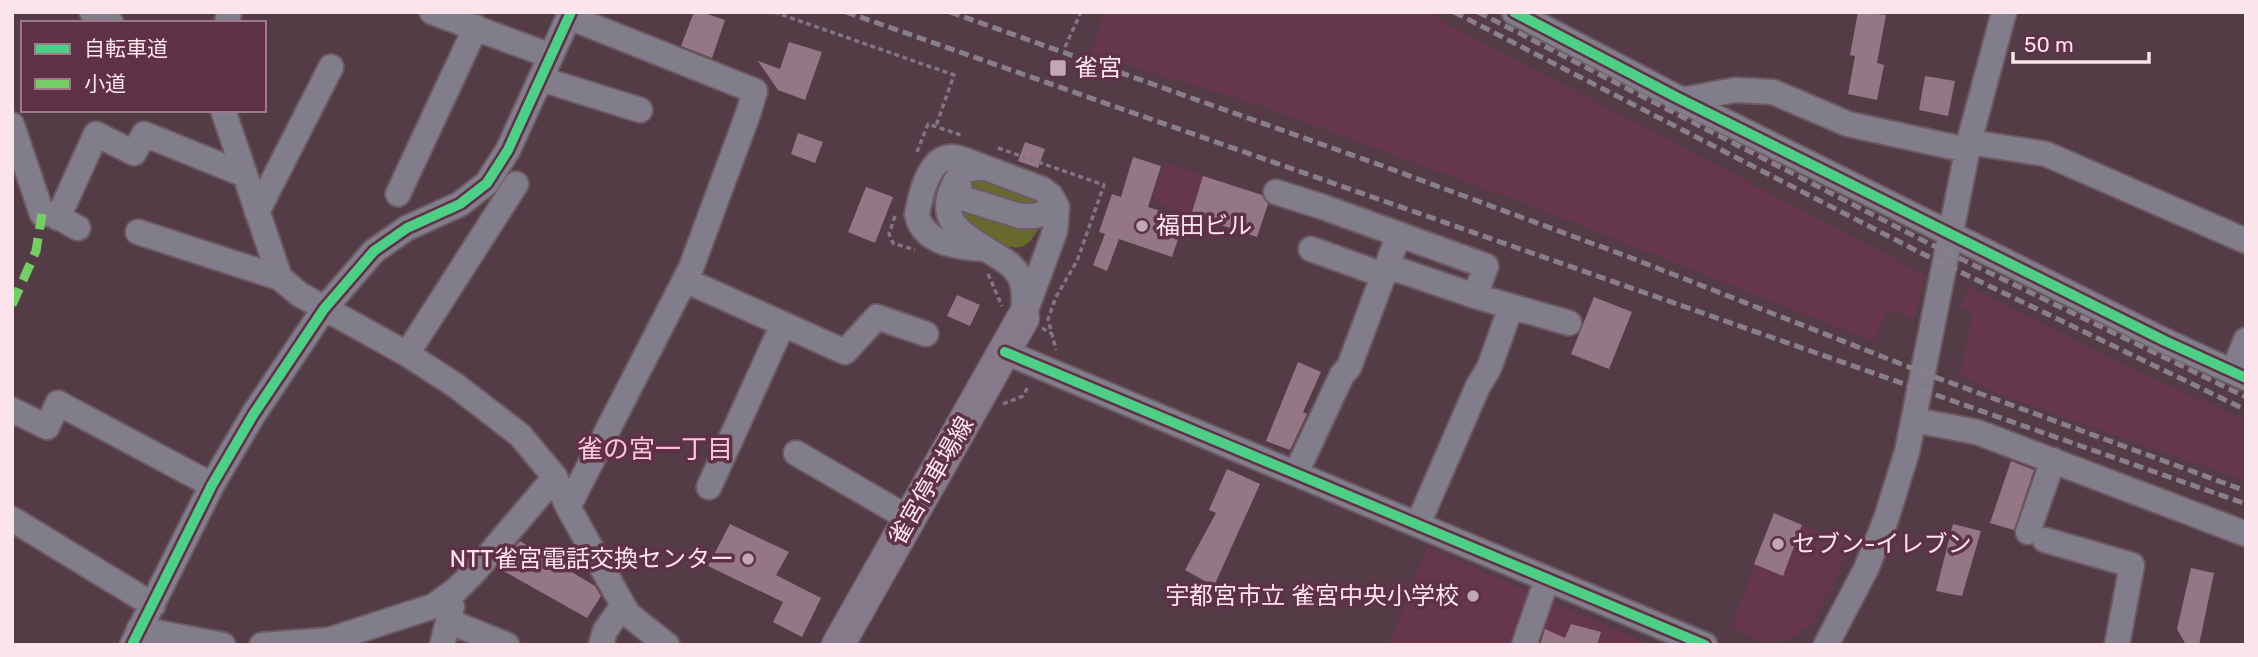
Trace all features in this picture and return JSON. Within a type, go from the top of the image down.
[{"type":"main road","name":"雀宮停車場線","points":[[838,645],[1023,318]]},
{"type":"street","points":[[432,12],[551,56]]},
{"type":"street","points":[[1514,12],[1683,100],[2165,341],[2239,375],[2246,340]]},
{"type":"street","points":[[1826,645],[1866,569],[1886,519],[1907,452],[1968,146],[2004,12]]},
{"type":"street","points":[[223,645],[135,637],[212,485],[253,415],[324,309],[374,251],[407,228],[460,204],[487,183],[508,150],[570,15],[755,91],[685,281],[568,507]]},
{"type":"street","points":[[398,194],[475,27]]},
{"type":"street","points":[[257,212],[331,67]]},
{"type":"street","points":[[541,79],[639,110]]},
{"type":"street","points":[[1683,100],[1735,90],[1773,92],[1848,124],[1968,146],[2046,154],[2246,241]]},
{"type":"street","points":[[221,113],[280,278]]},
{"type":"street","points":[[12,125],[43,214],[53,214],[68,223],[96,134],[134,153],[144,134],[243,174]]},
{"type":"street","points":[[952,156],[1042,189],[1051,196],[1056,219],[1023,318],[1024,292],[1018,275],[940,241],[923,229],[917,215],[928,178],[934,166],[942,160],[952,156]]},
{"type":"street","points":[[984,167],[962,171],[948,194],[946,208],[950,219],[990,261]]},
{"type":"street","points":[[957,179],[962,198],[1020,216],[1056,219]]},
{"type":"street","points":[[407,354],[516,184]]},
{"type":"street","points":[[1276,192],[1486,266],[1475,296]]},
{"type":"street","points":[[990,261],[1026,257],[1056,219]]},
{"type":"street","points":[[138,232],[280,278],[299,294],[455,384],[520,435],[555,477],[568,507],[628,614],[667,645]]},
{"type":"street","points":[[1296,473],[1342,375],[1349,367],[1399,234]]},
{"type":"street","points":[[1311,249],[1569,323]]},
{"type":"street","points":[[685,281],[845,352],[877,317],[926,334]]},
{"type":"street","points":[[1418,524],[1478,386],[1489,368],[1511,307]]},
{"type":"street","points":[[709,487],[783,324]]},
{"type":"street","points":[[1004,352],[1705,645]]},
{"type":"street","points":[[12,410],[47,426],[58,403],[212,485]]},
{"type":"street","points":[[1914,420],[1977,432],[2246,534]]},
{"type":"street","points":[[796,453],[910,519]]},
{"type":"street","points":[[2053,460],[2036,536],[2132,565],[2123,644]]},
{"type":"street","points":[[262,645],[329,640],[434,606],[476,570],[555,477]]},
{"type":"street","points":[[12,519],[153,605]]},
{"type":"street","points":[[1524,645],[1547,579]]},
{"type":"street","points":[[457,589],[445,633],[508,645]]},
{"type":"street","points":[[601,645],[605,631],[623,605]]},
{"type":"path","points":[[774,12],[954,75],[936,126]]},
{"type":"path","points":[[1065,47],[1081,12]]},
{"type":"path","points":[[893,243],[917,251]]},
{"type":"path","points":[[990,261],[988,274],[1002,306],[1052,334]]},
{"type":"shaded area","points":[[1104,12],[1425,12],[1925,275],[1914,319],[1887,309],[1874,342],[1519,201],[1258,105],[1091,54]]},
{"type":"shaded area","points":[[1165,163],[1270,197],[1257,237],[1161,205],[1154,199],[1154,194]]},
{"type":"shaded area","points":[[981,178],[1035,197],[1036,202],[1028,208],[973,193],[967,183]]},
{"type":"shaded area","points":[[962,208],[1020,228],[1038,225],[1039,228],[1031,240],[1020,247],[1005,245],[977,229],[960,211]]},
{"type":"shaded area","points":[[1969,287],[2126,366],[2246,421],[2246,481],[1998,394],[1960,374],[1973,314],[1960,306]]},
{"type":"shaded area","points":[[1774,513],[1852,545],[1813,622],[1793,638],[1768,644],[1731,628]]},
{"type":"shaded area","name":"宇都宮市立 雀宮中央小学校","points":[[1427,547],[1650,645],[1389,645]]},
{"type":"building","points":[[694,12],[725,20],[712,58],[681,46]]},
{"type":"building","points":[[1858,12],[1886,15],[1877,63],[1884,65],[1877,100],[1848,94],[1855,56],[1850,55]]},
{"type":"building","points":[[789,42],[822,52],[805,100],[778,90],[758,61],[780,69]]},
{"type":"building","points":[[1925,76],[1955,81],[1948,116],[1919,110]]},
{"type":"building","points":[[798,133],[823,142],[815,163],[791,154]]},
{"type":"building","points":[[1025,142],[1045,149],[1038,168],[1018,161]]},
{"type":"building","name":"福田ビル","points":[[1133,157],[1161,166],[1148,207],[1185,219],[1172,257],[1119,239],[1107,271],[1093,265],[1105,234],[1099,232],[1112,194],[1121,197]]},
{"type":"building","points":[[1203,176],[1262,195],[1268,204],[1257,237],[1191,215]]},
{"type":"building","points":[[866,187],[893,197],[875,243],[848,232]]},
{"type":"building","points":[[957,295],[980,305],[970,326],[947,316]]},
{"type":"building","points":[[1594,297],[1632,312],[1609,369],[1571,354]]},
{"type":"building","points":[[1298,362],[1321,372],[1303,412],[1307,414],[1290,450],[1266,441]]},
{"type":"building","points":[[2011,461],[2034,470],[2014,530],[1990,523]]},
{"type":"building","points":[[1227,469],[1260,484],[1214,586],[1185,570],[1216,513],[1209,510]]},
{"type":"building","name":"セブン-イレブン","points":[[1774,513],[1802,525],[1783,576],[1754,564]]},
{"type":"building","name":"NTT雀宮電話交換センター","points":[[730,524],[789,552],[776,575],[821,598],[802,637],[773,622],[783,602],[708,566]]},
{"type":"building","points":[[1953,524],[1981,531],[1962,596],[1936,591]]},
{"type":"building","points":[[520,541],[595,586],[601,596],[587,618],[498,568]]},
{"type":"building","points":[[2191,568],[2214,573],[2199,645],[2185,643],[2177,629]]},
{"type":"building","points":[[1571,624],[1601,632],[1597,645],[1540,645],[1545,629],[1565,638]]},
{"type":"railway","points":[[846,12],[2246,504]]},
{"type":"railway","points":[[950,12],[1629,257],[1924,373],[2246,491]]},
{"type":"railway","points":[[1454,12],[1921,253],[2246,410]]},
{"type":"railway","points":[[1478,12],[1924,241],[2246,397]]},
{"type":"marked path","points":[[12,305],[36,251],[42,214]]},
{"type":"cycle path","points":[[132,645],[212,485],[253,415],[324,309],[374,251],[407,228],[460,204],[487,183],[508,150],[571,12]]},
{"type":"cycle path","points":[[1514,12],[1676,97],[2165,341],[2246,378]]},
{"type":"cycle path","points":[[1005,352],[1705,645]]},
{"type":"place","name":"雀宮","points":[[1058,68]]},
{"type":"place","name":"福田ビル","points":[[1142,226]]},
{"type":"place","name":"セブン-イレブン","points":[[1778,544]]},
{"type":"place","name":"NTT雀宮電話交換センター","points":[[748,559]]},
{"type":"place","name":"宇都宮市立 雀宮中央小学校","points":[[1473,596]]},
{"type":"district","name":"雀の宮一丁目","points":[[655,449]]}]
